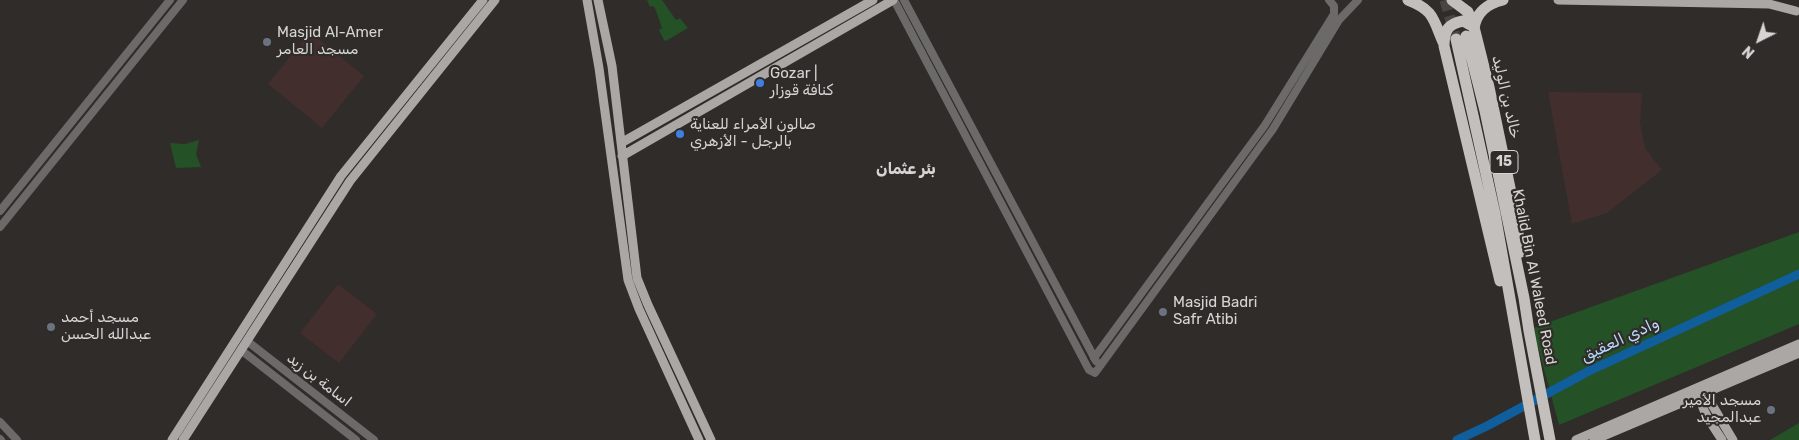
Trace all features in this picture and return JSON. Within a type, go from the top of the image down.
[{"type":"highway","points":[[1408,0],[1422,6],[1434,17],[1444,44]]},
{"type":"highway","name":"خالد بن الوليد","points":[[1452,0],[1468,12],[1468,33],[1489,87],[1514,207],[1526,290],[1524,298]]},
{"type":"highway","points":[[1468,33],[1482,9],[1489,4],[1503,0]]},
{"type":"highway","points":[[1444,44],[1445,31],[1450,24],[1463,21],[1468,33]]},
{"type":"highway","name":"Khalid Bin Al Waleed Road","points":[[1468,33],[1486,171],[1535,440]]},
{"type":"highway","name":"15","points":[[1444,44],[1499,278],[1504,295],[1511,304]]},
{"type":"highway","name":"Khalid Bin Al Waleed Road","points":[[1524,298],[1550,439]]},
{"type":"main road","points":[[172,440],[341,176],[483,0]]},
{"type":"main road","points":[[183,440],[350,181],[495,0]]},
{"type":"main road","points":[[587,0],[601,78],[628,280],[639,310],[699,440]]},
{"type":"main road","points":[[598,0],[612,66],[637,278],[711,440]]},
{"type":"main road","points":[[621,143],[874,0]]},
{"type":"main road","points":[[622,156],[893,0]]},
{"type":"main road","points":[[1558,0],[1769,4],[1798,13]]},
{"type":"main road","points":[[1793,0],[1798,13]]},
{"type":"main road","points":[[700,99],[706,108]]},
{"type":"main road","points":[[1594,440],[1698,394],[1799,344]]},
{"type":"main road","points":[[1576,440],[1722,386],[1799,353]]},
{"type":"main road","points":[[1708,409],[1722,386]]},
{"type":"main road","points":[[1698,394],[1699,402],[1708,409],[1722,440]]},
{"type":"main road","points":[[1698,394],[1733,440]]},
{"type":"street","points":[[0,211],[170,0]]},
{"type":"street","points":[[0,227],[183,0]]},
{"type":"street","points":[[893,0],[1089,370],[1096,373],[1273,129],[1339,20],[1358,0]]},
{"type":"street","points":[[904,0],[1099,368]]},
{"type":"street","points":[[1094,358],[1265,125],[1334,14],[1334,6],[1329,0]]},
{"type":"street","name":"اسامة بن زید","points":[[247,341],[374,440]]},
{"type":"street","name":"اسامة بن زید","points":[[241,350],[356,440]]},
{"type":"street","points":[[0,422],[16,440]]},
{"type":"shaded area","points":[[310,32],[364,76],[322,128],[268,84]]},
{"type":"shaded area","points":[[1548,92],[1642,93],[1640,123],[1645,148],[1662,170],[1607,213],[1572,224]]},
{"type":"shaded area","points":[[338,284],[377,314],[339,363],[300,333]]},
{"type":"green space","points":[[647,0],[662,0],[676,20],[680,18],[688,28],[666,41],[664,40],[659,30],[662,28],[655,8],[653,6],[650,7]]},
{"type":"green space","points":[[199,140],[196,154],[201,167],[176,168],[170,143],[185,144]]},
{"type":"green space","points":[[1799,232],[1799,324],[1559,425],[1533,328]]},
{"type":"green space","points":[[1799,423],[1799,440],[1770,440]]},
{"type":"waterway","name":"وادي العقيق","points":[[1457,440],[1589,371],[1799,274]]},
{"type":"tunnel","points":[[1445,0],[1456,39]]},
{"type":"place","name":"Masjid Al-Amer مسجد العامر","points":[[267,42]]},
{"type":"place","name":"Gozar | كنافة قوزار","points":[[760,83]]},
{"type":"place","name":"صالون الأمراء للعناية بالرجل - الأزهري","points":[[680,134]]},
{"type":"place","name":"Masjid Badri Safr Atibi","points":[[1163,312]]},
{"type":"place","name":"مسجد أحمد عبدالله الحسن","points":[[51,327]]},
{"type":"place","name":"مسجد الأمير عبدالمجيد","points":[[1771,410]]},
{"type":"district","name":"بئر عثمان","points":[[906,169]]}]
